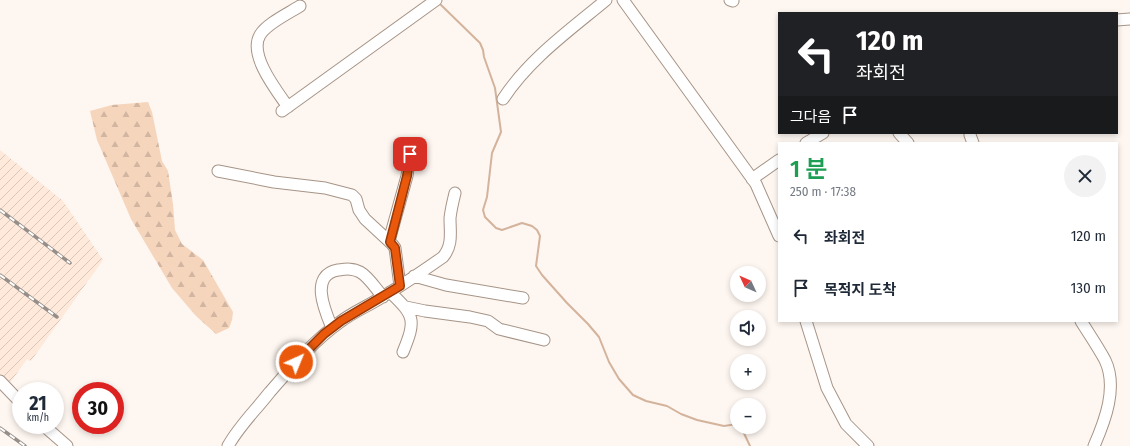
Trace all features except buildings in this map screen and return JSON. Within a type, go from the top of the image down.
[{"type":"street","points":[[503,99],[528,68],[553,43],[606,0]]},
{"type":"street","points":[[623,0],[752,179],[778,234]]},
{"type":"street","points":[[300,6],[260,34],[257,44],[258,54],[262,64],[285,109],[435,1]]},
{"type":"street","points":[[1118,20],[1130,19]]},
{"type":"street","points":[[808,142],[821,134]]},
{"type":"street","points":[[900,134],[907,142]]},
{"type":"street","points":[[390,242],[407,176],[410,154]]},
{"type":"street","points":[[752,179],[778,161]]},
{"type":"street","points":[[218,171],[274,182],[325,188],[352,195],[356,198],[365,219],[395,248],[400,286]]},
{"type":"street","points":[[228,446],[246,420],[288,370],[304,353],[332,328],[443,258],[448,251],[451,241],[450,217],[455,193]]},
{"type":"street","points":[[332,328],[322,296],[322,287],[325,277],[331,272],[353,269],[366,276],[387,294],[406,307],[470,317],[488,322],[499,329],[544,340]]},
{"type":"street","points":[[414,276],[446,285],[523,298]]},
{"type":"street","points":[[403,352],[412,324],[411,317],[406,307]]},
{"type":"street","points":[[806,322],[827,388],[846,424],[868,446]]},
{"type":"street","points":[[1082,322],[1106,362],[1110,385],[1108,407],[1103,426],[1094,446]]},
{"type":"street","points":[[0,381],[12,394]]},
{"type":"street","points":[[53,434],[67,446]]},
{"type":"shaded area","points":[[0,150],[63,201],[103,260],[31,361],[27,359],[10,383],[0,374]]},
{"type":"green space","points":[[148,102],[152,112],[162,161],[168,171],[175,230],[182,244],[203,260],[233,312],[229,328],[216,334],[196,316],[172,288],[131,219],[97,140],[90,111],[112,105]]},
{"type":"waterway","points":[[439,3],[480,43],[495,88],[501,132],[492,153],[487,197],[483,210],[485,217],[496,228],[502,230],[522,223],[532,226],[537,230],[540,236],[536,266],[542,275],[599,337],[609,362],[619,379],[633,395],[646,401],[667,406],[681,414],[697,420],[724,426],[730,425]]},
{"type":"waterway","points":[[744,434],[750,446]]},
{"type":"railway","points":[[0,210],[70,263]]},
{"type":"railway","points":[[0,275],[57,317]]},
{"type":"railway","points":[[0,428],[25,446]]},
{"type":"route","points":[[296,362],[324,334],[341,321],[400,286],[399,269],[395,248],[390,242],[407,176],[410,154]]}]
